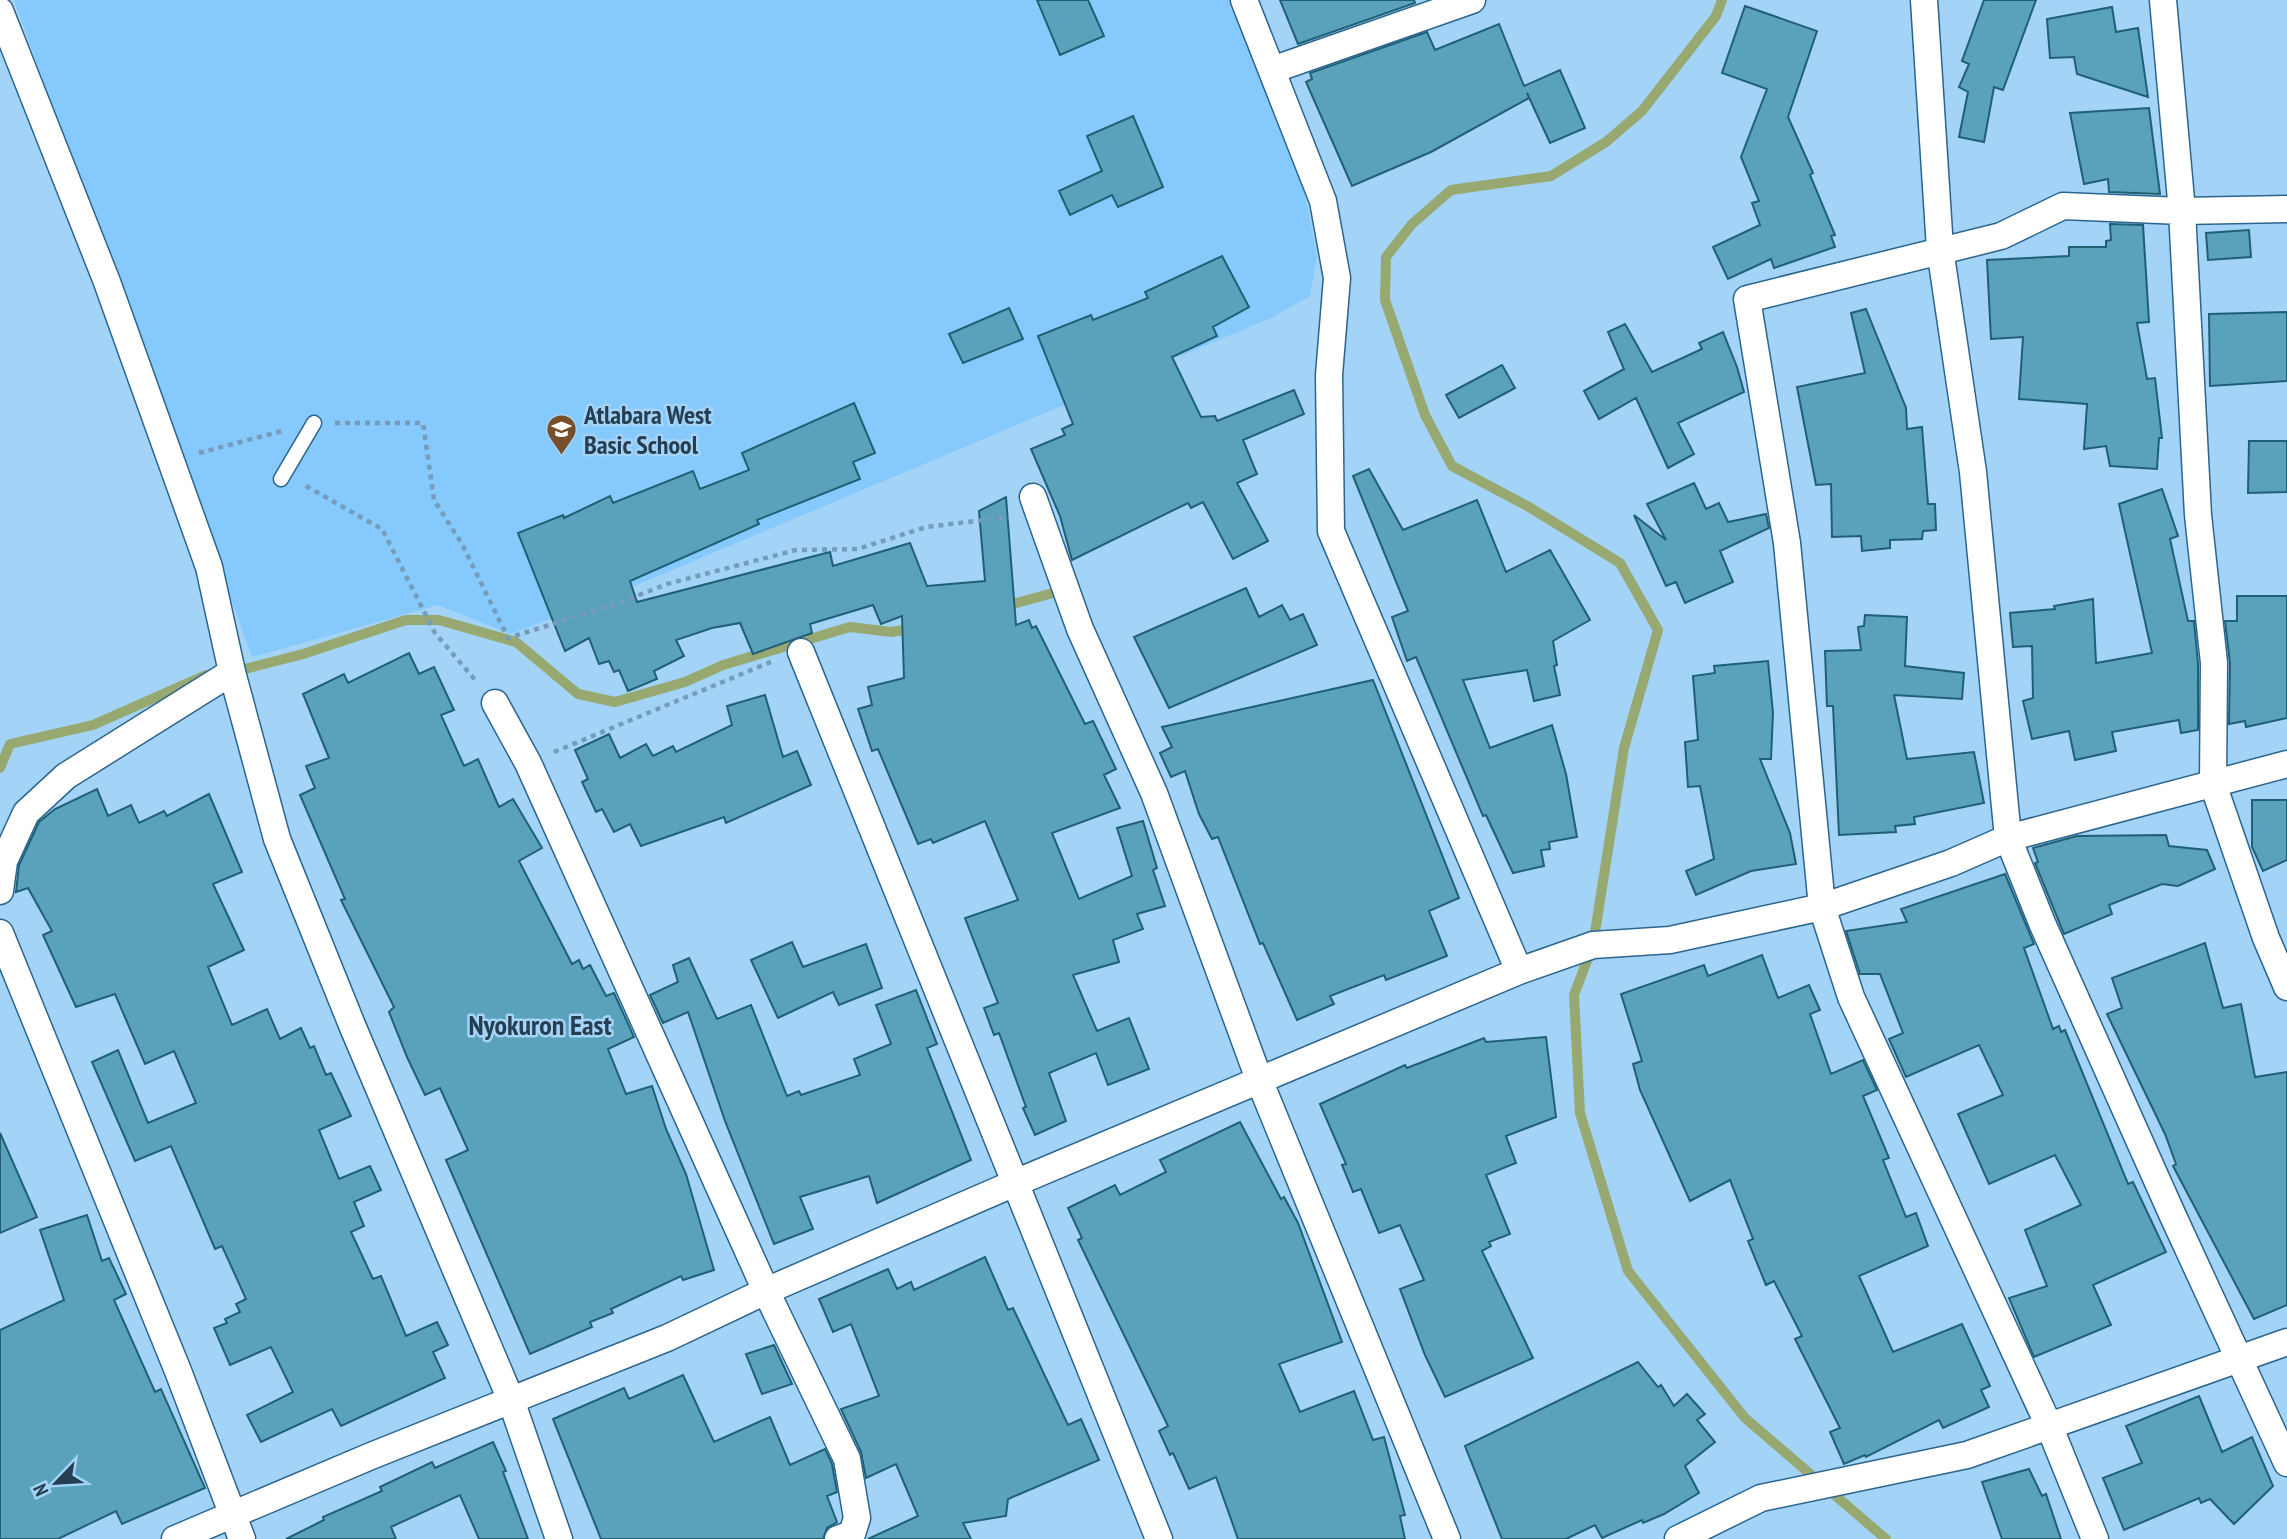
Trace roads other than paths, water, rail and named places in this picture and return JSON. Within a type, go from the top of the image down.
[{"type":"street","points":[[1244,0],[1323,201],[1337,278],[1329,375],[1331,531],[1519,971]]},
{"type":"street","points":[[1272,70],[1472,0]]},
{"type":"street","points":[[1924,0],[1940,249],[1973,472],[2008,838],[2048,936],[2287,1463]]},
{"type":"street","points":[[2163,0],[2182,211],[2198,515],[2214,663],[2213,784],[2266,938],[2287,987]]},
{"type":"street","points":[[0,11],[107,282],[209,567],[232,672],[278,839],[352,1025],[511,1400],[559,1539]]},
{"type":"street","points":[[2095,1539],[2050,1428],[1851,997],[1822,907],[1787,543],[1747,299],[2001,236],[2063,206],[2182,211],[2287,209]]},
{"type":"street","points":[[1036,505],[1080,629],[1154,793],[1260,1082],[1447,1539]]},
{"type":"street","points":[[801,652],[1159,1539]]},
{"type":"street","points":[[0,891],[4,861],[26,813],[66,776],[232,672]]},
{"type":"street","points":[[495,703],[528,763],[766,1291],[848,1459],[857,1518],[852,1534],[838,1539]]},
{"type":"street","points":[[175,1539],[667,1338],[766,1291],[1015,1183],[1519,971],[1593,945],[1670,940],[1822,907],[1951,863],[2008,838],[2287,764]]},
{"type":"street","points":[[0,933],[178,1371],[242,1539]]},
{"type":"street","points":[[1678,1539],[1760,1498],[1967,1455],[2050,1428],[2287,1342]]},
{"type":"lane","points":[[281,479],[314,423]]},
{"type":"waterway","points":[[1722,0],[1716,16],[1642,111],[1606,142],[1551,176],[1451,190],[1412,224],[1386,257],[1385,300],[1425,415],[1452,466],[1529,507],[1620,563],[1658,630],[1624,748],[1593,945],[1574,995],[1580,1113],[1628,1271],[1745,1418],[1886,1539]]},
{"type":"waterway","points":[[1002,607],[1064,590]]},
{"type":"waterway","points":[[233,672],[303,654],[406,620],[439,620],[516,642],[578,694],[615,702],[685,682],[723,665],[850,627],[891,632],[915,628]]},
{"type":"waterway","points":[[0,768],[10,744],[93,725],[206,675]]},
{"type":"place","name":"Atlabara West Basic School","points":[[561,457]]},
{"type":"district","name":"Nyokuron East","points":[[540,1025]]}]
